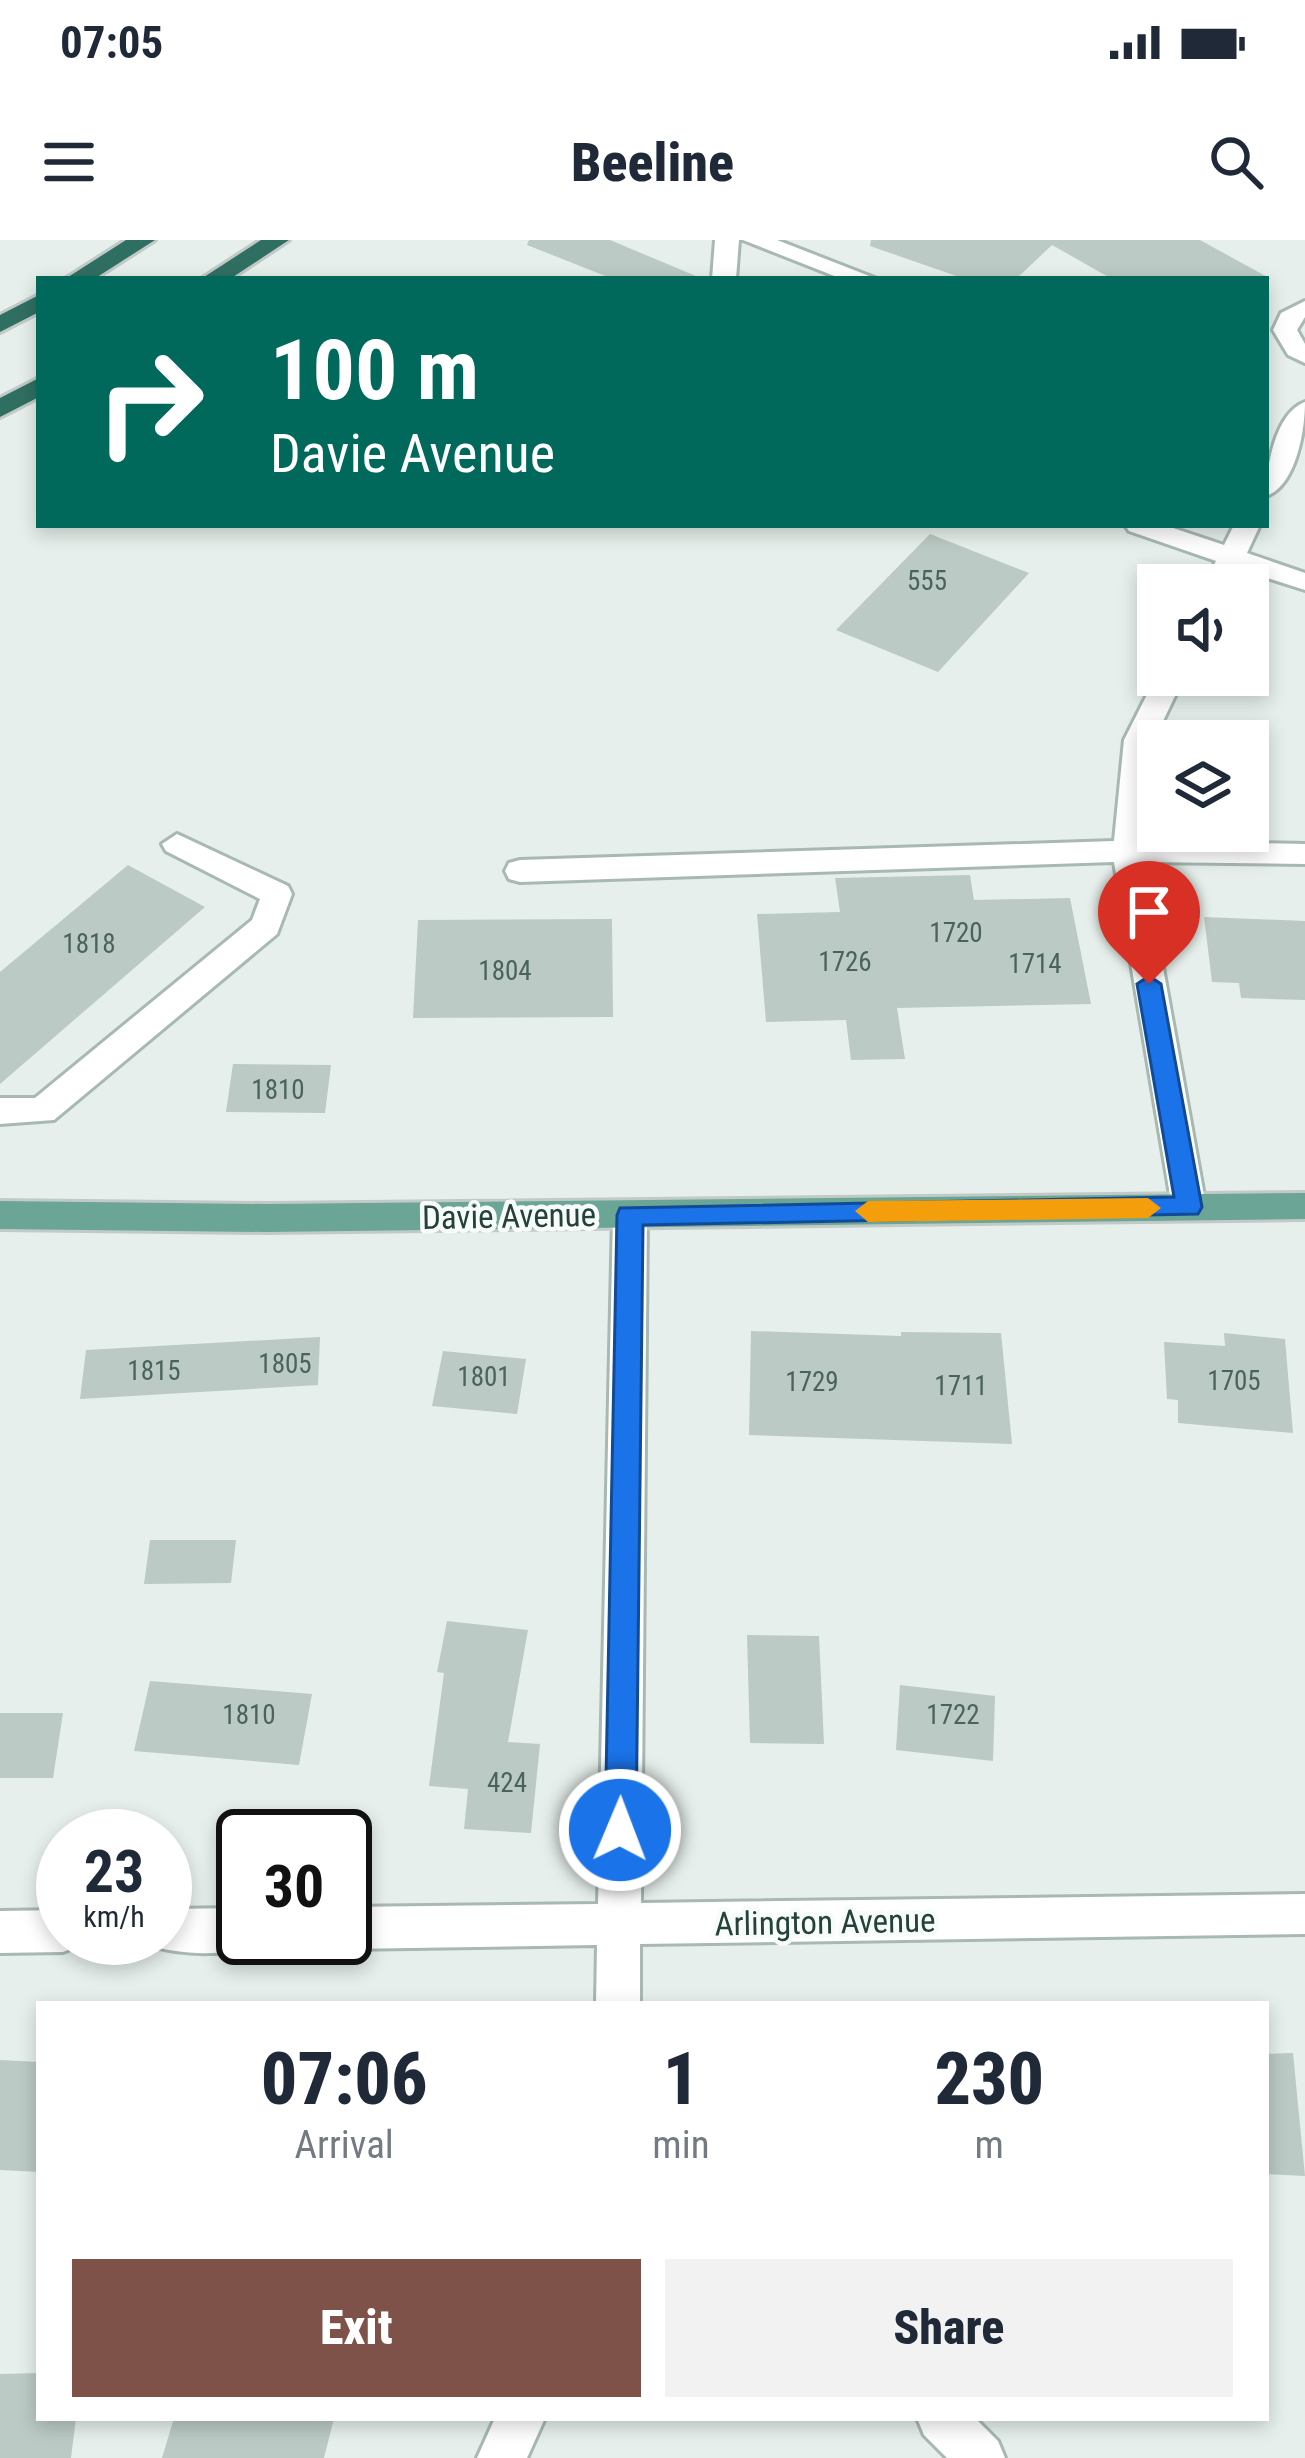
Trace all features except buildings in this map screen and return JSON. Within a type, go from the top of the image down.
[{"type":"highway","points":[[82,276],[143,240]]},
{"type":"highway","points":[[218,276],[277,240]]},
{"type":"highway","points":[[0,325],[36,304]]},
{"type":"highway","points":[[0,410],[36,388]]},
{"type":"main road","name":"Davie Avenue","points":[[0,1215],[630,1215],[1305,1206]]},
{"type":"street","points":[[724,276],[727,240]]},
{"type":"street","points":[[755,240],[857,276]]},
{"type":"street","points":[[1305,308],[1287,319],[1283,328],[1286,339],[1305,356]]},
{"type":"street","points":[[1269,479],[1305,410]]},
{"type":"street","points":[[1146,528],[1305,582]]},
{"type":"street","points":[[1228,564],[1246,528]]},
{"type":"street","points":[[1161,696],[1138,740],[1128,851],[1132,899],[1189,1207]]},
{"type":"street","points":[[0,1111],[42,1111],[266,926],[277,894],[177,844]]},
{"type":"street","points":[[520,871],[1128,851],[1305,854]]},
{"type":"street","points":[[618,2001],[630,1215]]},
{"type":"street","name":"Arlington Avenue","points":[[372,1928],[1305,1914]]},
{"type":"street","points":[[0,1932],[36,1931]]},
{"type":"street","points":[[501,2458],[520,2421]]},
{"type":"street","points":[[944,2421],[981,2458]]},
{"type":"slow traffic","points":[[868,1211],[1148,1208]]},
{"type":"route","points":[[620,1830],[630,1215],[1189,1207],[1149,984]]}]
